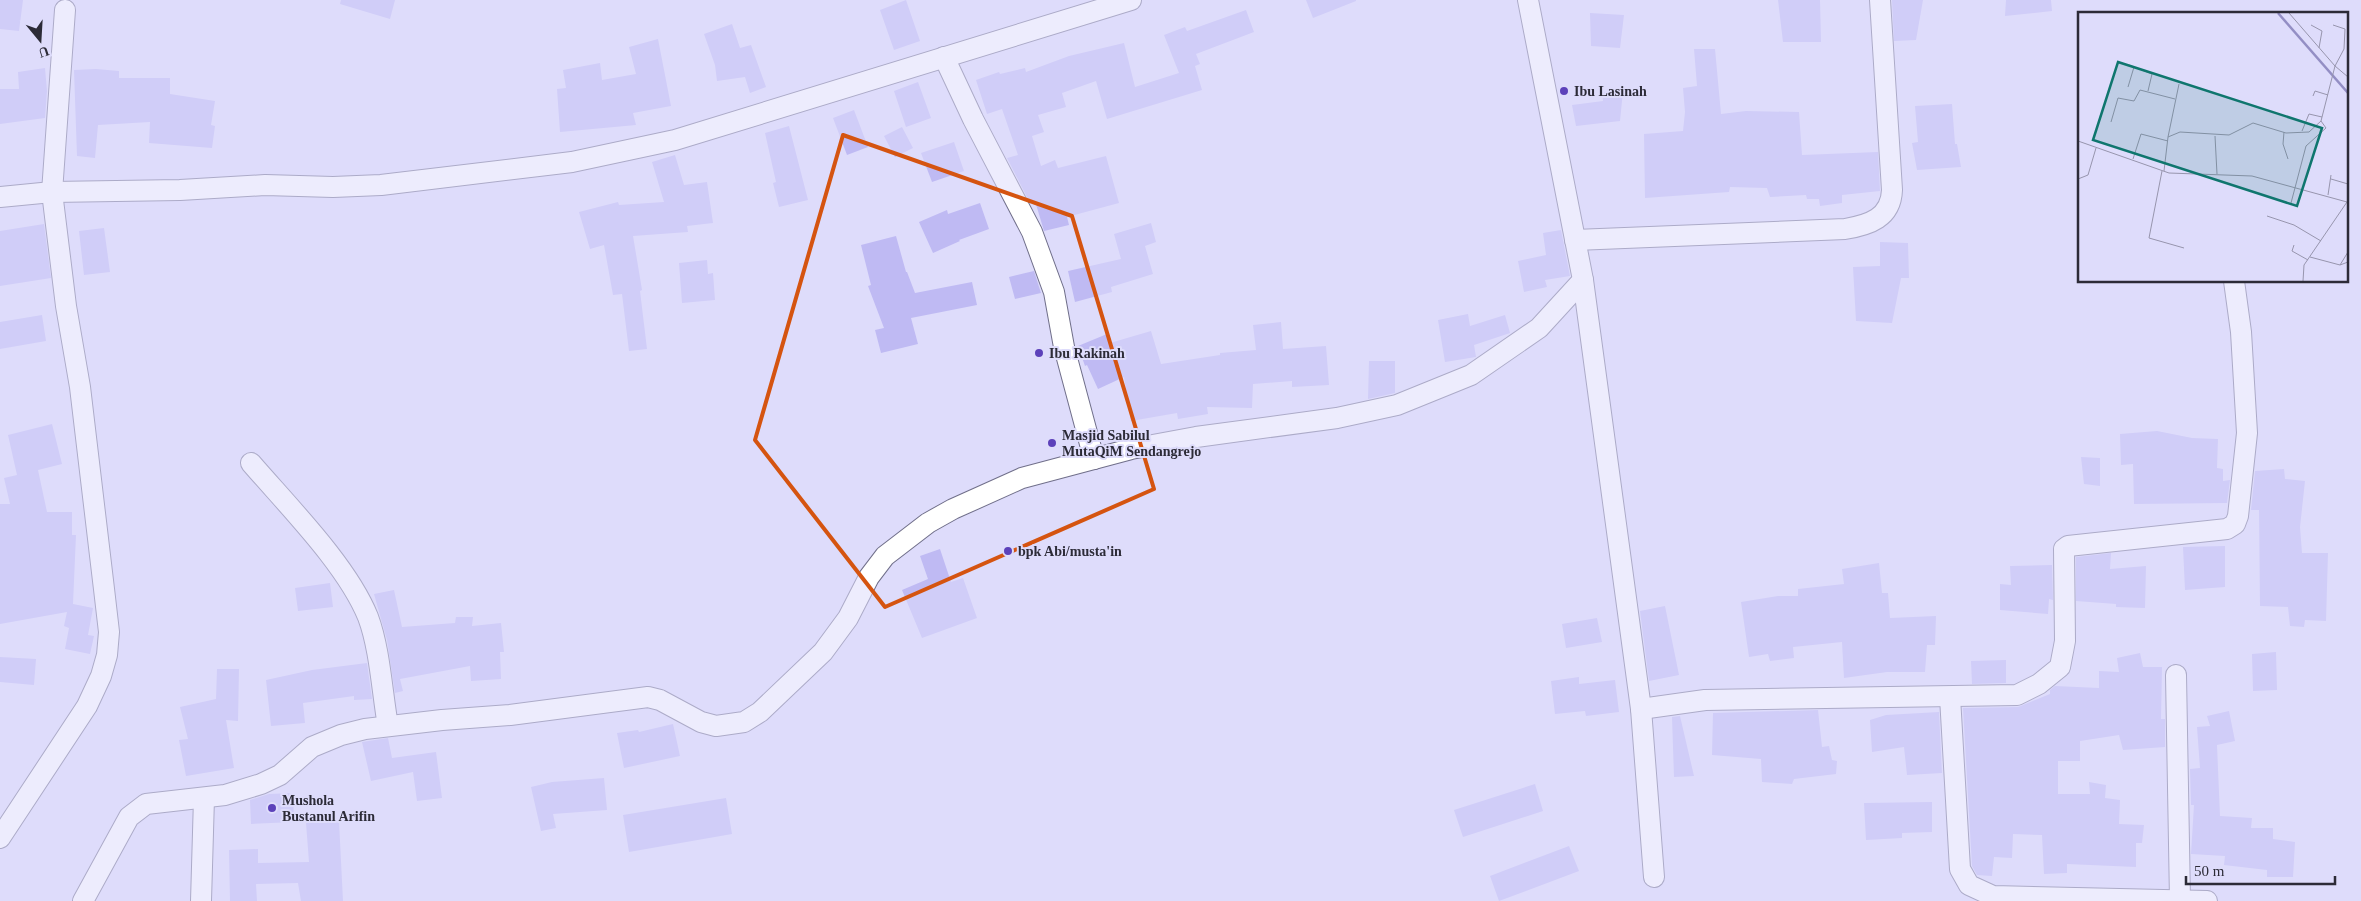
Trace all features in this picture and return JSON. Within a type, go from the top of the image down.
[{"type":"street","points":[[0,197],[52,192],[180,190],[265,185],[333,188],[381,185],[472,172],[572,162],[675,140],[1131,0]]},
{"type":"street","points":[[1528,0],[1583,280],[1641,708],[1654,877]]},
{"type":"street","points":[[1575,240],[1845,229],[1866,225],[1881,216],[1892,203],[1892,190],[1880,0]]},
{"type":"street","points":[[0,838],[86,706],[101,676],[107,654],[108,632],[104,589],[80,387],[66,306],[52,192],[65,10]]},
{"type":"street","points":[[944,57],[973,119],[1032,232],[1054,292],[1064,347],[1094,459]]},
{"type":"street","points":[[83,901],[118,835],[129,817],[137,809],[158,802],[204,798],[243,790],[271,780],[289,769],[312,747],[324,741],[364,728],[510,715],[648,697],[660,700],[701,722],[716,726],[744,722],[760,712],[823,652],[848,618],[869,577],[885,556],[937,518],[1022,478],[1094,459],[1168,442],[1337,418],[1397,405],[1453,383],[1478,370],[1539,328],[1583,280]]},
{"type":"street","points":[[1641,708],[1706,700],[2017,695],[2039,684],[2060,667],[2065,641],[2064,549],[2072,544],[2227,529],[2235,524],[2238,516],[2246,433],[2241,332],[2234,282]]},
{"type":"street","points":[[251,463],[328,554],[359,598],[373,635],[388,726]]},
{"type":"street","points":[[2176,675],[2180,900]]},
{"type":"street","points":[[1950,697],[1960,869],[1969,885],[1993,896],[2207,901]]},
{"type":"street","points":[[201,901],[204,798]]},
{"type":"highlighted area","points":[[843,135],[1072,216],[1154,489],[885,607],[755,440]]},
{"type":"building","points":[[0,0],[23,0],[19,31],[0,29]]},
{"type":"building","points":[[341,0],[395,0],[390,19],[340,4]]},
{"type":"building","points":[[906,0],[920,41],[894,50],[880,10]]},
{"type":"building","points":[[1306,0],[1356,0],[1356,1],[1313,18]]},
{"type":"building","points":[[1778,0],[1820,0],[1821,42],[1783,42]]},
{"type":"building","points":[[1892,0],[1923,0],[1916,40],[1894,41]]},
{"type":"building","points":[[2006,0],[2051,0],[2052,11],[2005,16]]},
{"type":"building","points":[[1246,10],[1254,32],[1196,54],[1200,64],[1195,66],[1202,90],[1107,119],[1096,81],[1062,93],[1066,107],[1038,115],[1044,132],[1032,136],[1041,166],[1055,160],[1058,168],[1106,156],[1119,203],[1067,217],[1069,225],[1044,231],[1035,201],[1030,203],[1007,158],[1018,155],[1002,109],[987,114],[976,80],[999,72],[1000,74],[1025,68],[1026,72],[1069,56],[1124,43],[1135,87],[1179,73],[1164,35],[1185,27],[1187,31]]},
{"type":"building","points":[[1590,13],[1624,15],[1620,48],[1591,46]]},
{"type":"building","points":[[732,24],[740,48],[751,45],[766,87],[750,93],[745,77],[717,81],[715,65],[704,34]]},
{"type":"building","points":[[658,39],[671,106],[633,113],[636,125],[560,132],[557,89],[566,88],[563,70],[600,63],[602,80],[636,74],[629,47]]},
{"type":"building","points":[[1694,49],[1715,49],[1721,114],[1746,111],[1799,112],[1802,155],[1878,152],[1880,191],[1842,195],[1842,203],[1820,206],[1819,199],[1807,199],[1806,195],[1770,197],[1767,188],[1730,187],[1729,192],[1645,198],[1644,134],[1683,131],[1685,112],[1683,88],[1697,86]]},
{"type":"building","points":[[45,68],[47,91],[45,118],[0,124],[0,89],[19,89],[18,72]]},
{"type":"building","points":[[74,70],[119,71],[119,78],[170,78],[170,94],[215,101],[211,125],[215,126],[212,148],[149,143],[150,122],[98,125],[95,158],[77,156]]},
{"type":"building","points":[[918,82],[931,118],[906,127],[894,91]]},
{"type":"building","points":[[1623,91],[1620,121],[1576,126],[1572,105],[1603,101],[1602,92]]},
{"type":"building","points":[[1952,104],[1955,144],[1957,144],[1961,167],[1917,170],[1912,143],[1918,142],[1915,106]]},
{"type":"building","points":[[854,110],[868,147],[847,155],[833,118]]},
{"type":"building","points":[[789,126],[808,200],[779,207],[773,183],[776,182],[765,133]]},
{"type":"building","points":[[902,127],[913,148],[895,157],[884,136]]},
{"type":"building","points":[[954,142],[964,171],[932,182],[921,153]]},
{"type":"building","points":[[675,155],[684,185],[707,182],[713,223],[687,226],[688,232],[633,236],[642,290],[640,291],[647,349],[629,351],[622,294],[613,295],[604,245],[590,249],[579,212],[618,202],[619,205],[664,202],[652,162]]},
{"type":"building","points":[[980,203],[989,229],[959,240],[933,253],[919,222],[947,210],[948,214]]},
{"type":"building","points":[[1151,223],[1156,242],[1145,246],[1153,274],[1111,287],[1112,292],[1075,302],[1068,271],[1121,259],[1114,234]]},
{"type":"building","points":[[44,224],[51,278],[0,286],[0,231]]},
{"type":"building","points":[[104,228],[110,272],[84,275],[79,231]]},
{"type":"building","points":[[1561,230],[1570,276],[1545,280],[1547,287],[1524,292],[1518,261],[1546,255],[1543,233]]},
{"type":"building","points":[[896,236],[906,272],[915,293],[972,282],[977,305],[911,318],[918,344],[881,353],[875,330],[884,328],[868,286],[871,285],[861,245]]},
{"type":"building","points":[[1880,242],[1908,243],[1909,278],[1901,278],[1892,323],[1856,321],[1853,267],[1880,266]]},
{"type":"building","points":[[707,260],[708,274],[713,273],[715,300],[682,303],[679,263]]},
{"type":"building","points":[[1034,271],[1041,293],[1015,299],[1009,277]]},
{"type":"building","points":[[1468,314],[1470,326],[1505,315],[1510,333],[1474,345],[1476,357],[1445,362],[1438,320]]},
{"type":"building","points":[[42,315],[46,341],[0,349],[0,322]]},
{"type":"building","points":[[1281,322],[1283,349],[1326,346],[1329,385],[1292,387],[1292,381],[1253,384],[1252,408],[1207,407],[1208,414],[1178,419],[1177,413],[1131,421],[1124,377],[1098,389],[1087,365],[1085,366],[1078,346],[1107,334],[1110,343],[1151,331],[1161,364],[1220,355],[1220,353],[1256,350],[1253,325]]},
{"type":"building","points":[[1369,361],[1395,361],[1395,393],[1368,399]]},
{"type":"building","points":[[52,424],[62,464],[38,470],[47,512],[72,512],[72,535],[76,535],[73,604],[93,608],[88,635],[94,636],[90,654],[65,649],[69,628],[64,626],[67,612],[0,624],[0,504],[10,504],[4,478],[17,475],[8,435]]},
{"type":"building","points":[[2157,431],[2192,438],[2218,439],[2217,468],[2223,469],[2223,481],[2230,480],[2227,503],[2134,504],[2133,464],[2121,465],[2120,434]]},
{"type":"building","points":[[2081,457],[2100,458],[2100,486],[2084,484]]},
{"type":"building","points":[[2284,469],[2285,479],[2305,481],[2300,527],[2302,553],[2328,553],[2326,621],[2305,620],[2304,627],[2290,626],[2288,607],[2260,606],[2259,510],[2251,510],[2255,471]]},
{"type":"building","points":[[2225,546],[2225,587],[2185,590],[2183,547]]},
{"type":"building","points":[[940,549],[951,582],[963,578],[977,618],[922,638],[902,590],[928,579],[920,556]]},
{"type":"building","points":[[2111,553],[2110,569],[2146,566],[2145,608],[2116,607],[2116,604],[2076,601],[2076,557]]},
{"type":"building","points":[[1879,563],[1882,593],[1888,593],[1890,618],[1936,616],[1935,645],[1927,645],[1925,672],[1887,672],[1844,678],[1842,642],[1793,647],[1794,658],[1770,661],[1768,654],[1749,657],[1741,602],[1778,596],[1798,596],[1798,589],[1844,584],[1842,569]]},
{"type":"building","points":[[2052,565],[2053,600],[2049,599],[2048,614],[2000,610],[2000,584],[2011,585],[2010,566]]},
{"type":"building","points":[[330,583],[333,607],[298,611],[295,588]]},
{"type":"building","points":[[394,590],[402,627],[455,623],[456,617],[473,617],[472,626],[501,623],[504,652],[500,652],[501,679],[471,681],[470,666],[400,679],[403,691],[395,693],[387,640],[374,594]]},
{"type":"building","points":[[1665,606],[1679,675],[1649,681],[1640,611]]},
{"type":"building","points":[[1597,618],[1602,642],[1566,648],[1562,624]]},
{"type":"building","points":[[2276,652],[2277,690],[2253,691],[2252,654]]},
{"type":"building","points":[[2140,653],[2143,667],[2162,667],[2161,719],[2165,719],[2165,747],[2123,750],[2119,735],[2080,741],[2080,761],[2058,761],[2058,794],[2090,794],[2089,782],[2106,785],[2105,798],[2120,800],[2119,824],[2144,825],[2142,843],[2136,843],[2136,867],[2067,864],[2067,873],[2044,874],[2042,835],[2013,834],[2012,858],[1994,857],[1992,876],[1977,875],[1972,866],[1963,708],[2018,707],[2050,694],[2050,690],[2055,686],[2099,688],[2099,671],[2119,672],[2117,658]]},
{"type":"building","points":[[0,657],[36,659],[34,685],[0,682]]},
{"type":"building","points":[[2006,660],[2006,683],[1972,684],[1971,661]]},
{"type":"building","points":[[367,663],[372,699],[354,700],[354,696],[303,703],[305,723],[271,726],[266,680],[312,670]]},
{"type":"building","points":[[217,669],[239,669],[238,721],[226,720],[234,768],[186,776],[179,740],[188,739],[180,707],[216,699]]},
{"type":"building","points":[[1579,677],[1579,684],[1615,680],[1619,712],[1586,716],[1585,711],[1555,714],[1551,681]]},
{"type":"building","points":[[1818,710],[1822,747],[1829,746],[1832,760],[1837,761],[1836,774],[1794,779],[1792,784],[1762,782],[1761,759],[1712,755],[1713,713]]},
{"type":"building","points":[[2229,711],[2235,741],[2217,745],[2220,816],[2252,818],[2251,828],[2273,828],[2273,839],[2295,842],[2293,877],[2267,877],[2267,870],[2224,865],[2225,856],[2191,854],[2194,805],[2191,805],[2190,769],[2200,768],[2197,727],[2210,726],[2207,716]]},
{"type":"building","points":[[1939,712],[1942,773],[1907,775],[1904,747],[1872,752],[1870,720],[1886,715]]},
{"type":"building","points":[[1680,716],[1694,776],[1674,777],[1672,717]]},
{"type":"building","points":[[673,724],[680,756],[624,768],[617,733],[638,730],[639,732]]},
{"type":"building","points":[[388,738],[392,758],[436,752],[442,798],[417,801],[413,772],[371,781],[362,742]]},
{"type":"building","points":[[604,778],[607,810],[553,814],[556,828],[541,831],[531,787],[552,782]]},
{"type":"building","points":[[1535,784],[1543,811],[1463,837],[1454,810]]},
{"type":"building","name":"Mushola Bustanul Arifin","points":[[293,793],[294,822],[251,824],[250,800],[269,794]]},
{"type":"building","points":[[726,798],[732,834],[629,852],[623,815]]},
{"type":"building","points":[[1932,802],[1932,832],[1902,833],[1902,838],[1866,840],[1864,803]]},
{"type":"building","points":[[339,821],[343,901],[301,901],[298,883],[256,884],[257,901],[230,901],[229,850],[258,849],[258,863],[309,862],[306,823]]},
{"type":"building","points":[[1569,846],[1579,871],[1499,901],[1490,876]]},
{"type":"place","name":"Ibu Lasinah","points":[[1564,91]]},
{"type":"place","name":"Ibu Rakinah","points":[[1039,353]]},
{"type":"place","name":"Masjid Sabilul MutaQiM Sendangrejo","points":[[1052,443]]},
{"type":"place","name":"bpk Abi/musta'in","points":[[1008,551]]},
{"type":"place","name":"Mushola Bustanul Arifin","points":[[272,808]]}]
